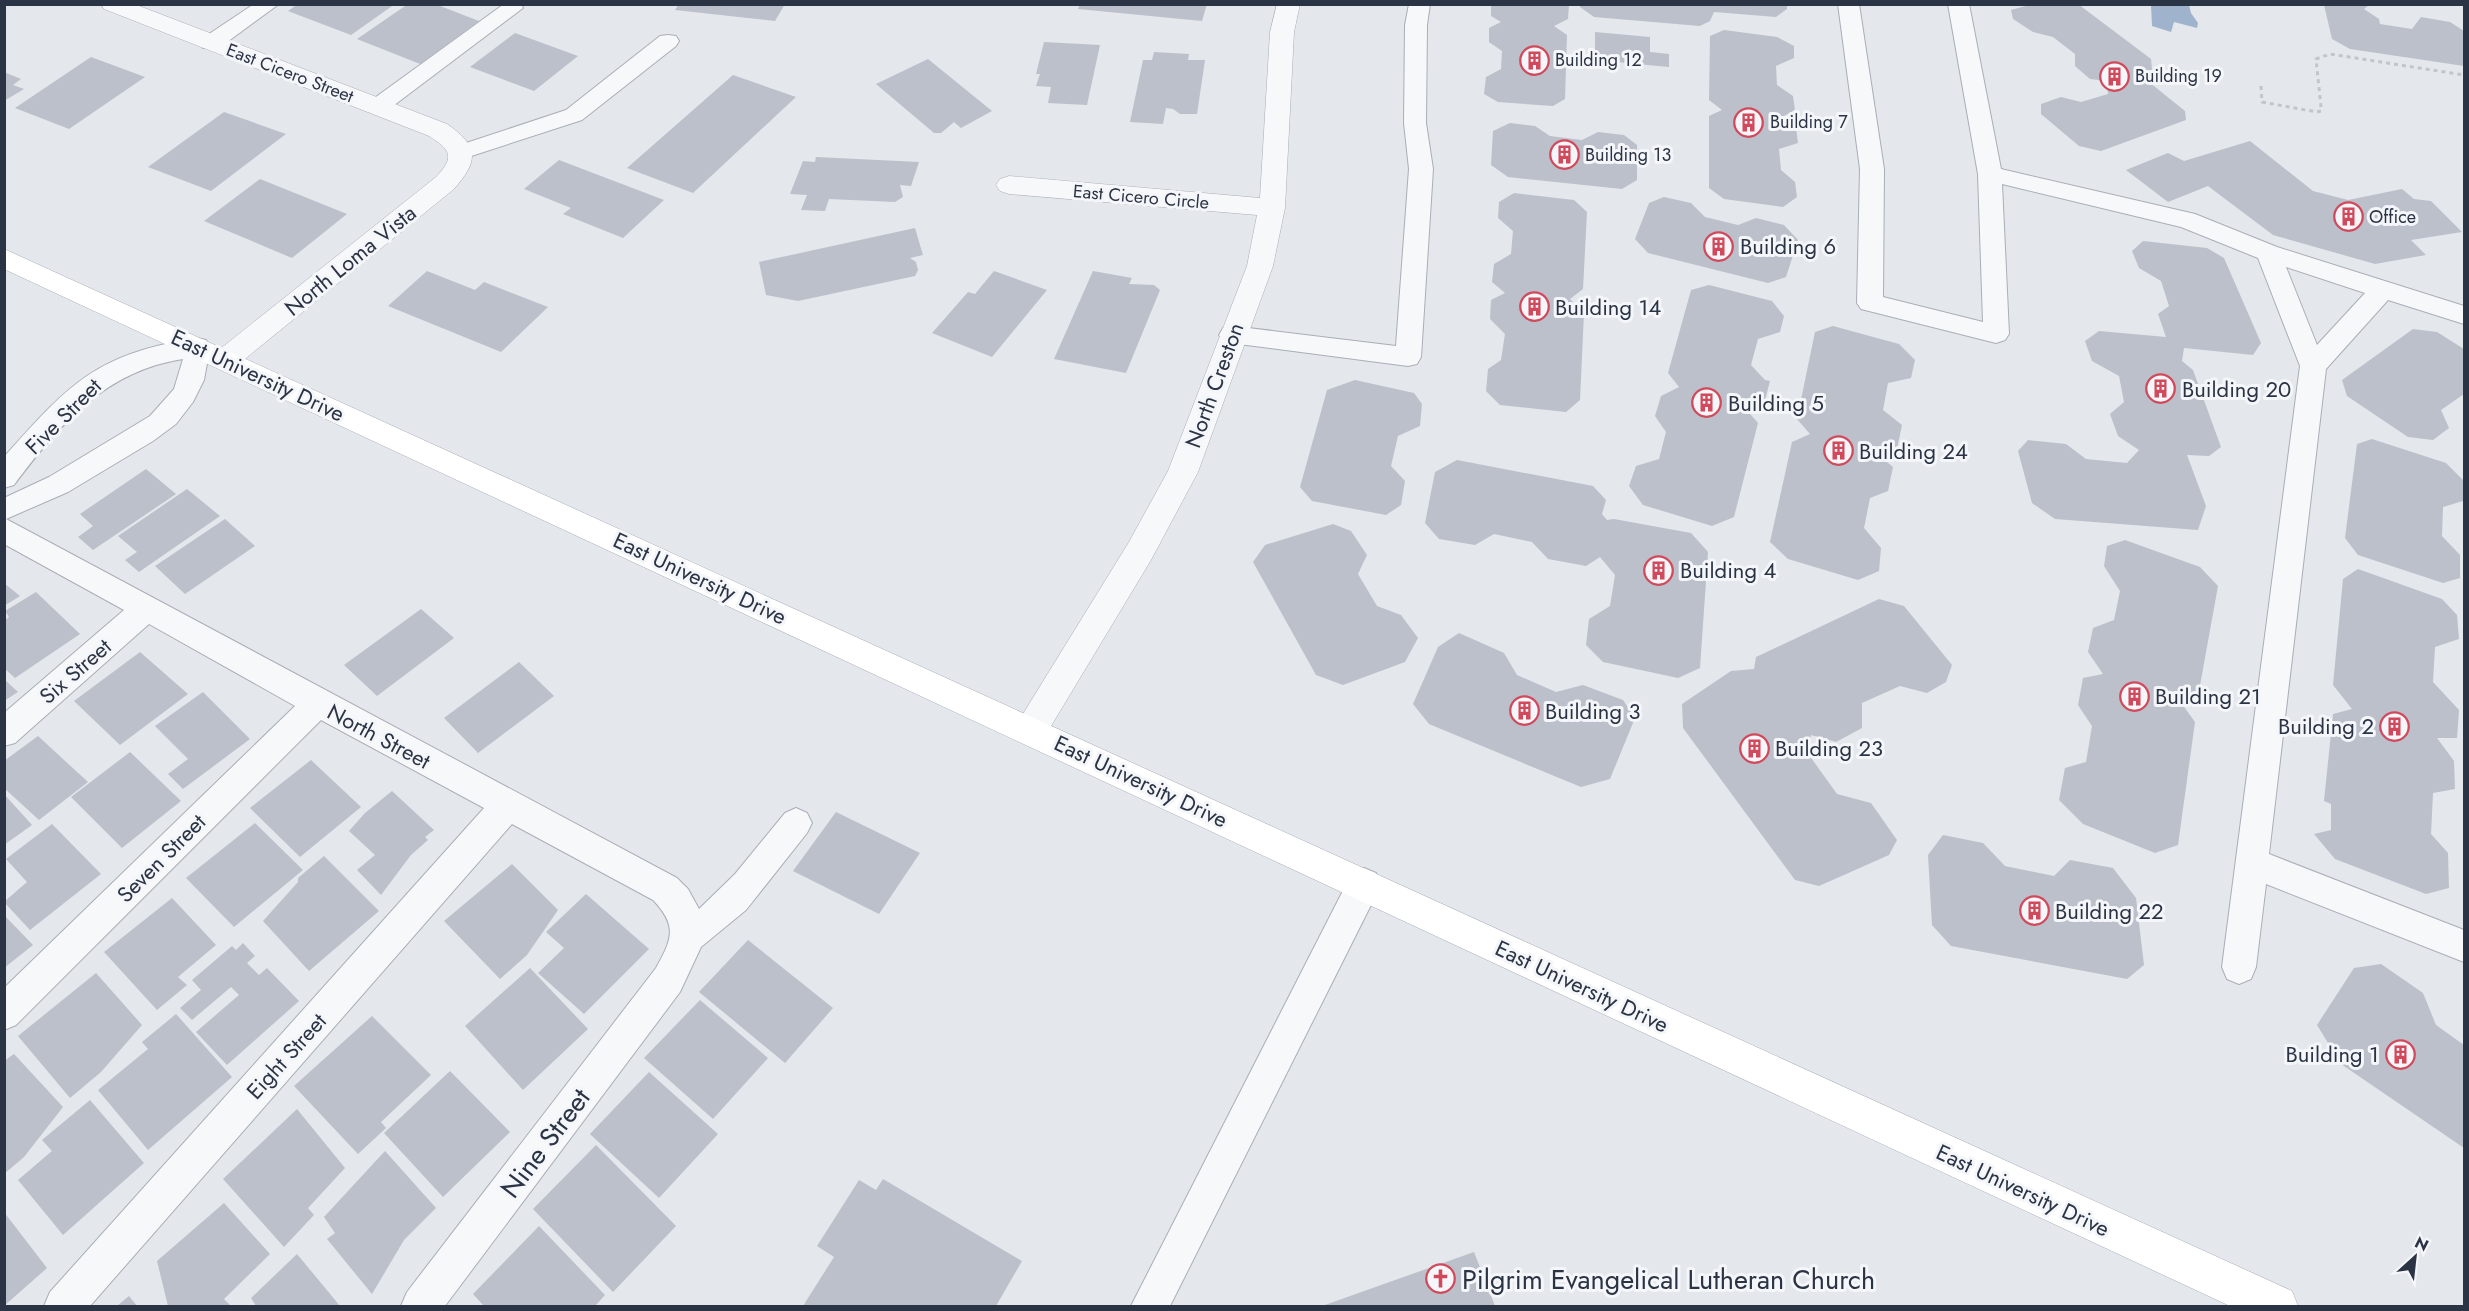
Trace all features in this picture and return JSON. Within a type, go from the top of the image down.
[{"type":"main road","name":"East University Drive","points":[[4,258],[1364,884],[2225,1295],[2277,1306]]},
{"type":"street","name":"East Cicero Street","points":[[112,4],[438,130],[456,142],[462,152]]},
{"type":"street","name":"North Creston","points":[[1030,730],[1140,551],[1183,472],[1232,335],[1260,266],[1272,208],[1282,32],[1289,4]]},
{"type":"street","name":"North Loma Vista","points":[[211,354],[445,183],[456,172],[461,162],[462,152]]},
{"type":"street","name":"East Cicero Circle","points":[[1009,185],[1272,208]]},
{"type":"lane","points":[[211,43],[269,4]]},
{"type":"lane","points":[[1232,335],[1408,357],[1421,169],[1415,123],[1416,25],[1420,4]]},
{"type":"lane","points":[[1848,4],[1872,169],[1870,303],[1996,334],[1990,174],[1959,4]]},
{"type":"lane","points":[[377,107],[513,8]]},
{"type":"lane","points":[[462,152],[574,115],[668,41]]},
{"type":"lane","points":[[1990,174],[2187,220],[2268,253],[2464,315]]},
{"type":"lane","points":[[2239,967],[2313,366],[2268,253]]},
{"type":"lane","points":[[2313,366],[2384,288]]},
{"type":"lane","points":[[4,509],[46,491],[163,419],[184,395],[192,379],[211,354]]},
{"type":"lane","name":"Five Street","points":[[4,477],[69,403],[98,378],[143,357],[211,354]]},
{"type":"lane","name":"North Street","points":[[4,530],[318,703],[665,889],[678,900],[686,916],[689,936]]},
{"type":"lane","name":"Six Street","points":[[4,733],[146,609]]},
{"type":"lane","name":"Seven Street","points":[[4,1013],[318,703]]},
{"type":"lane","name":"Eight Street","points":[[64,1306],[508,805]]},
{"type":"lane","points":[[689,936],[723,912],[796,823]]},
{"type":"lane","points":[[2252,863],[2464,946]]},
{"type":"lane","points":[[1150,1306],[1298,1020],[1364,884]]},
{"type":"lane","name":"Nine Street","points":[[421,1306],[668,980],[689,936]]},
{"type":"path","points":[[2261,86],[2262,102],[2318,112],[2321,111],[2321,107],[2316,59],[2330,54],[2464,75]]},
{"type":"water","points":[[2151,5],[2189,5],[2198,23],[2197,28],[2174,22],[2171,32],[2152,26]]},
{"type":"building","points":[[298,4],[395,4],[351,35],[288,11]]},
{"type":"building","points":[[408,4],[435,4],[479,21],[420,64],[357,39]]},
{"type":"building","points":[[679,4],[785,4],[775,21],[675,10]]},
{"type":"building","points":[[1080,4],[1207,4],[1202,21],[1078,9]]},
{"type":"building","name":"Building 12","points":[[1491,4],[1569,4],[1568,19],[1554,26],[1567,35],[1565,99],[1553,106],[1498,102],[1484,94],[1486,77],[1501,69],[1502,51],[1489,42],[1489,28],[1501,22],[1491,16]]},
{"type":"building","points":[[1580,4],[1787,4],[1787,9],[1776,17],[1714,12],[1710,21],[1700,26],[1594,17],[1580,7]]},
{"type":"building","name":"Building 19","points":[[2033,4],[2078,4],[2151,59],[2152,70],[2139,74],[2185,111],[2186,120],[2101,151],[2079,146],[2041,114],[2041,104],[2061,97],[2081,102],[2108,94],[2107,81],[2090,79],[2075,66],[2075,54],[2053,37],[2033,32],[2013,19],[2011,10]]},
{"type":"building","points":[[2324,5],[2369,5],[2364,9],[2379,19],[2380,24],[2412,29],[2421,17],[2450,22],[2464,31],[2464,66],[2350,49],[2332,39]]},
{"type":"building","name":"Building 7","points":[[1724,30],[1777,37],[1794,46],[1794,58],[1776,66],[1777,85],[1793,96],[1795,110],[1782,117],[1796,127],[1798,143],[1779,149],[1781,170],[1795,182],[1797,197],[1783,207],[1724,199],[1709,188],[1709,116],[1722,110],[1709,100],[1710,36]]},
{"type":"building","points":[[1595,32],[1650,37],[1650,52],[1669,54],[1669,67],[1595,60]]},
{"type":"building","points":[[515,33],[578,56],[534,91],[470,67]]},
{"type":"building","points":[[1044,42],[1100,45],[1087,105],[1048,103],[1051,87],[1036,86],[1040,74],[1036,74]]},
{"type":"building","points":[[1154,52],[1189,54],[1188,60],[1205,60],[1197,114],[1180,114],[1173,109],[1166,108],[1163,124],[1130,122],[1143,60],[1152,60]]},
{"type":"building","points":[[91,57],[145,77],[69,129],[15,108]]},
{"type":"building","points":[[928,59],[992,111],[961,128],[954,122],[941,133],[934,133],[876,84]]},
{"type":"building","points":[[4,72],[21,79],[13,85],[24,89],[4,101]]},
{"type":"building","points":[[733,75],[796,97],[693,193],[627,168]]},
{"type":"building","points":[[224,112],[286,134],[211,191],[148,167]]},
{"type":"building","name":"Building 13","points":[[1510,123],[1535,126],[1550,136],[1582,140],[1598,132],[1624,135],[1637,145],[1637,180],[1622,189],[1508,177],[1491,165],[1493,131]]},
{"type":"building","name":"Office","points":[[2250,141],[2313,191],[2348,200],[2402,189],[2414,199],[2431,201],[2462,232],[2411,240],[2426,255],[2375,264],[2273,235],[2208,186],[2168,202],[2126,170],[2168,153],[2184,161]]},
{"type":"building","points":[[816,157],[919,162],[911,186],[900,185],[903,197],[895,202],[829,199],[825,211],[801,210],[807,195],[790,194],[803,161],[815,162]]},
{"type":"building","points":[[559,160],[664,200],[623,238],[563,214],[571,208],[524,189]]},
{"type":"building","points":[[260,179],[347,214],[292,258],[204,221]]},
{"type":"building","name":"Building 14","points":[[1514,193],[1574,200],[1587,212],[1583,289],[1570,299],[1584,313],[1580,400],[1566,412],[1500,405],[1486,391],[1488,369],[1501,360],[1505,334],[1490,319],[1491,300],[1505,293],[1492,282],[1494,264],[1511,254],[1513,231],[1498,218],[1499,202]]},
{"type":"building","name":"Building 6","points":[[1664,197],[1691,203],[1705,217],[1738,225],[1756,218],[1784,225],[1798,240],[1786,277],[1768,283],[1648,253],[1635,239],[1649,203]]},
{"type":"building","points":[[915,228],[923,255],[910,258],[916,262],[918,270],[915,276],[798,301],[766,295],[759,262]]},
{"type":"building","name":"Building 20","points":[[2143,241],[2207,248],[2224,258],[2261,343],[2253,355],[2184,348],[2182,361],[2193,370],[2221,447],[2209,456],[2187,455],[2206,506],[2198,530],[2055,519],[2032,503],[2018,451],[2028,440],[2066,444],[2086,459],[2127,463],[2139,450],[2118,436],[2110,414],[2124,402],[2119,376],[2092,361],[2085,341],[2099,331],[2166,337],[2158,314],[2169,306],[2161,281],[2139,268],[2132,251]]},
{"type":"building","points":[[427,271],[475,290],[484,282],[548,307],[501,352],[388,306]]},
{"type":"building","points":[[994,271],[1047,290],[992,357],[932,333],[968,292],[975,294]]},
{"type":"building","points":[[1093,271],[1132,278],[1129,284],[1154,285],[1160,290],[1126,373],[1054,359]]},
{"type":"building","name":"Building 5","points":[[1709,285],[1772,301],[1784,316],[1780,332],[1758,339],[1751,365],[1765,380],[1770,381],[1765,400],[1744,407],[1758,423],[1734,517],[1712,526],[1643,505],[1629,486],[1636,466],[1659,459],[1666,432],[1655,416],[1661,396],[1679,387],[1668,373],[1691,290]]},
{"type":"building","name":"Building 24","points":[[1833,326],[1899,344],[1915,360],[1911,378],[1888,383],[1883,410],[1902,425],[1897,449],[1877,454],[1893,467],[1888,491],[1870,498],[1864,528],[1881,548],[1879,571],[1858,580],[1788,559],[1770,542],[1792,442],[1810,434],[1797,419],[1815,332]]},
{"type":"building","points":[[2413,329],[2437,332],[2464,349],[2464,394],[2441,410],[2449,428],[2433,440],[2408,437],[2347,396],[2342,380]]},
{"type":"building","points":[[1355,380],[1414,393],[1422,404],[1420,426],[1398,436],[1391,466],[1405,481],[1401,505],[1386,515],[1312,501],[1300,487],[1327,390]]},
{"type":"building","points":[[2372,439],[2446,463],[2463,480],[2463,501],[2443,507],[2442,536],[2460,555],[2460,578],[2443,583],[2358,555],[2345,538],[2357,444]]},
{"type":"building","name":"Building 4","points":[[1457,460],[1593,486],[1606,500],[1602,514],[1607,520],[1614,519],[1691,533],[1708,552],[1700,668],[1678,678],[1603,662],[1586,645],[1589,619],[1610,606],[1615,575],[1600,557],[1586,566],[1548,559],[1532,542],[1494,534],[1475,545],[1439,539],[1425,523],[1435,472]]},
{"type":"building","points":[[146,469],[176,494],[93,550],[78,537],[93,526],[80,514]]},
{"type":"building","points":[[187,489],[220,516],[139,572],[125,560],[137,552],[118,536]]},
{"type":"building","points":[[225,519],[255,546],[185,594],[155,566]]},
{"type":"building","points":[[1333,524],[1351,531],[1367,555],[1358,574],[1377,606],[1401,615],[1418,638],[1405,662],[1343,685],[1316,675],[1253,562],[1265,545]]},
{"type":"building","name":"Building 21","points":[[2125,540],[2200,567],[2218,586],[2199,691],[2179,700],[2195,722],[2178,845],[2155,853],[2083,824],[2059,800],[2065,768],[2086,762],[2092,726],[2078,705],[2083,678],[2103,674],[2088,652],[2093,628],[2114,620],[2120,591],[2104,566],[2107,546]]},
{"type":"building","name":"Building 2","points":[[2358,569],[2442,599],[2457,615],[2459,639],[2435,647],[2433,682],[2459,710],[2457,738],[2437,738],[2454,761],[2455,789],[2433,793],[2431,834],[2448,853],[2449,888],[2426,894],[2335,859],[2314,834],[2331,830],[2331,804],[2324,801],[2333,714],[2352,709],[2333,685],[2343,579]]},
{"type":"building","points":[[4,583],[20,596],[4,606]]},
{"type":"building","points":[[36,592],[80,634],[15,678],[4,668],[4,621],[9,617],[5,611]]},
{"type":"building","name":"Building 23","points":[[1879,599],[1904,606],[1952,665],[1946,682],[1927,693],[1900,686],[1862,703],[1862,728],[1836,742],[1811,735],[1809,755],[1837,794],[1871,803],[1897,840],[1889,855],[1819,886],[1795,880],[1683,728],[1682,704],[1731,671],[1754,669],[1756,657]]},
{"type":"building","points":[[421,609],[454,638],[377,696],[344,665]]},
{"type":"building","name":"Building 3","points":[[1459,633],[1504,653],[1517,675],[1556,692],[1583,685],[1623,700],[1635,718],[1610,779],[1581,787],[1429,724],[1413,704],[1438,647]]},
{"type":"building","points":[[140,652],[188,694],[120,745],[74,701]]},
{"type":"building","points":[[519,662],[554,696],[478,753],[444,718]]},
{"type":"building","points":[[4,679],[18,692],[4,701]]},
{"type":"building","points":[[203,692],[250,739],[183,789],[168,774],[188,759],[155,726]]},
{"type":"building","points":[[38,736],[88,782],[39,820],[4,788],[4,761]]},
{"type":"building","points":[[130,752],[181,801],[122,848],[71,797]]},
{"type":"building","points":[[311,760],[361,807],[300,857],[250,808]]},
{"type":"building","points":[[392,791],[434,830],[425,837],[428,840],[411,855],[381,895],[357,870],[375,855],[349,831],[365,813]]},
{"type":"building","points":[[4,794],[32,825],[4,845]]},
{"type":"building","points":[[836,812],[920,853],[879,914],[793,871]]},
{"type":"building","points":[[255,823],[303,870],[234,927],[186,878]]},
{"type":"building","points":[[52,824],[101,874],[30,930],[4,902],[27,882],[6,859]]},
{"type":"building","name":"Building 22","points":[[1943,835],[1983,843],[2005,866],[2054,876],[2070,860],[2113,868],[2136,898],[2144,965],[2127,979],[1951,946],[1932,925],[1928,855]]},
{"type":"building","points":[[324,856],[379,911],[309,971],[263,921],[298,882],[298,878]]},
{"type":"building","points":[[512,864],[558,910],[527,955],[500,979],[444,921]]},
{"type":"building","points":[[586,894],[649,949],[584,1014],[538,973],[564,948],[546,932]]},
{"type":"building","points":[[172,898],[216,945],[178,977],[187,985],[157,1010],[104,952]]},
{"type":"building","points":[[4,915],[33,945],[4,968]]},
{"type":"building","points":[[748,940],[833,1008],[785,1063],[699,992]]},
{"type":"building","points":[[243,943],[255,956],[247,963],[259,975],[267,968],[299,1001],[227,1065],[196,1032],[239,995],[231,987],[192,1020],[180,1008],[201,990],[192,980],[232,946],[236,950]]},
{"type":"building","name":"Building 1","points":[[2381,964],[2423,993],[2436,1025],[2464,1045],[2464,1148],[2341,1064],[2317,1025],[2354,968]]},
{"type":"building","points":[[530,968],[588,1029],[523,1090],[465,1026]]},
{"type":"building","points":[[96,973],[142,1025],[101,1072],[70,1098],[18,1036]]},
{"type":"building","points":[[700,1000],[768,1058],[713,1119],[644,1058]]},
{"type":"building","points":[[176,1014],[232,1077],[148,1150],[98,1090],[148,1049],[142,1042]]},
{"type":"building","points":[[372,1016],[431,1075],[381,1122],[386,1128],[358,1154],[294,1086]]},
{"type":"building","points":[[14,1054],[63,1107],[24,1157],[4,1174],[4,1061]]},
{"type":"building","points":[[450,1071],[510,1132],[443,1197],[384,1133]]},
{"type":"building","points":[[649,1072],[718,1134],[659,1198],[590,1134]]},
{"type":"building","points":[[90,1100],[144,1163],[63,1235],[18,1180],[52,1151],[42,1140]]},
{"type":"building","points":[[297,1109],[345,1168],[308,1208],[314,1215],[284,1247],[223,1179]]},
{"type":"building","points":[[596,1145],[676,1226],[613,1292],[533,1209]]},
{"type":"building","points":[[385,1151],[436,1208],[404,1240],[372,1294],[327,1239],[335,1233],[324,1217]]},
{"type":"building","points":[[883,1179],[1022,1261],[996,1306],[803,1306],[834,1257],[817,1246],[859,1180],[876,1190]]},
{"type":"building","points":[[224,1203],[270,1254],[224,1299],[231,1306],[168,1306],[157,1261]]},
{"type":"building","points":[[4,1212],[47,1268],[4,1306]]},
{"type":"building","points":[[539,1226],[605,1295],[595,1306],[484,1306],[473,1294]]},
{"type":"building","name":"Pilgrim Evangelical Lutheran Church","points":[[1474,1252],[1495,1306],[1322,1306]]},
{"type":"building","points":[[297,1254],[340,1306],[256,1306],[251,1298]]},
{"type":"building","points":[[129,1296],[137,1306],[117,1306]]},
{"type":"place","name":"Building 12","points":[[1534,60]]},
{"type":"place","name":"Building 19","points":[[2114,76]]},
{"type":"place","name":"Building 7","points":[[1749,122]]},
{"type":"place","name":"Building 13","points":[[1564,155]]},
{"type":"place","name":"Office","points":[[2348,217]]},
{"type":"place","name":"Building 6","points":[[1719,246]]},
{"type":"place","name":"Building 14","points":[[1534,307]]},
{"type":"place","name":"Building 20","points":[[2161,389]]},
{"type":"place","name":"Building 5","points":[[1707,403]]},
{"type":"place","name":"Building 24","points":[[1838,451]]},
{"type":"place","name":"Building 4","points":[[1659,570]]},
{"type":"place","name":"Building 21","points":[[2134,696]]},
{"type":"place","name":"Building 3","points":[[1524,711]]},
{"type":"place","name":"Building 2","points":[[2395,726]]},
{"type":"place","name":"Building 23","points":[[1754,748]]},
{"type":"place","name":"Building 22","points":[[2034,911]]},
{"type":"place","name":"Building 1","points":[[2400,1054]]},
{"type":"place","name":"Pilgrim Evangelical Lutheran Church","points":[[1441,1279]]}]
